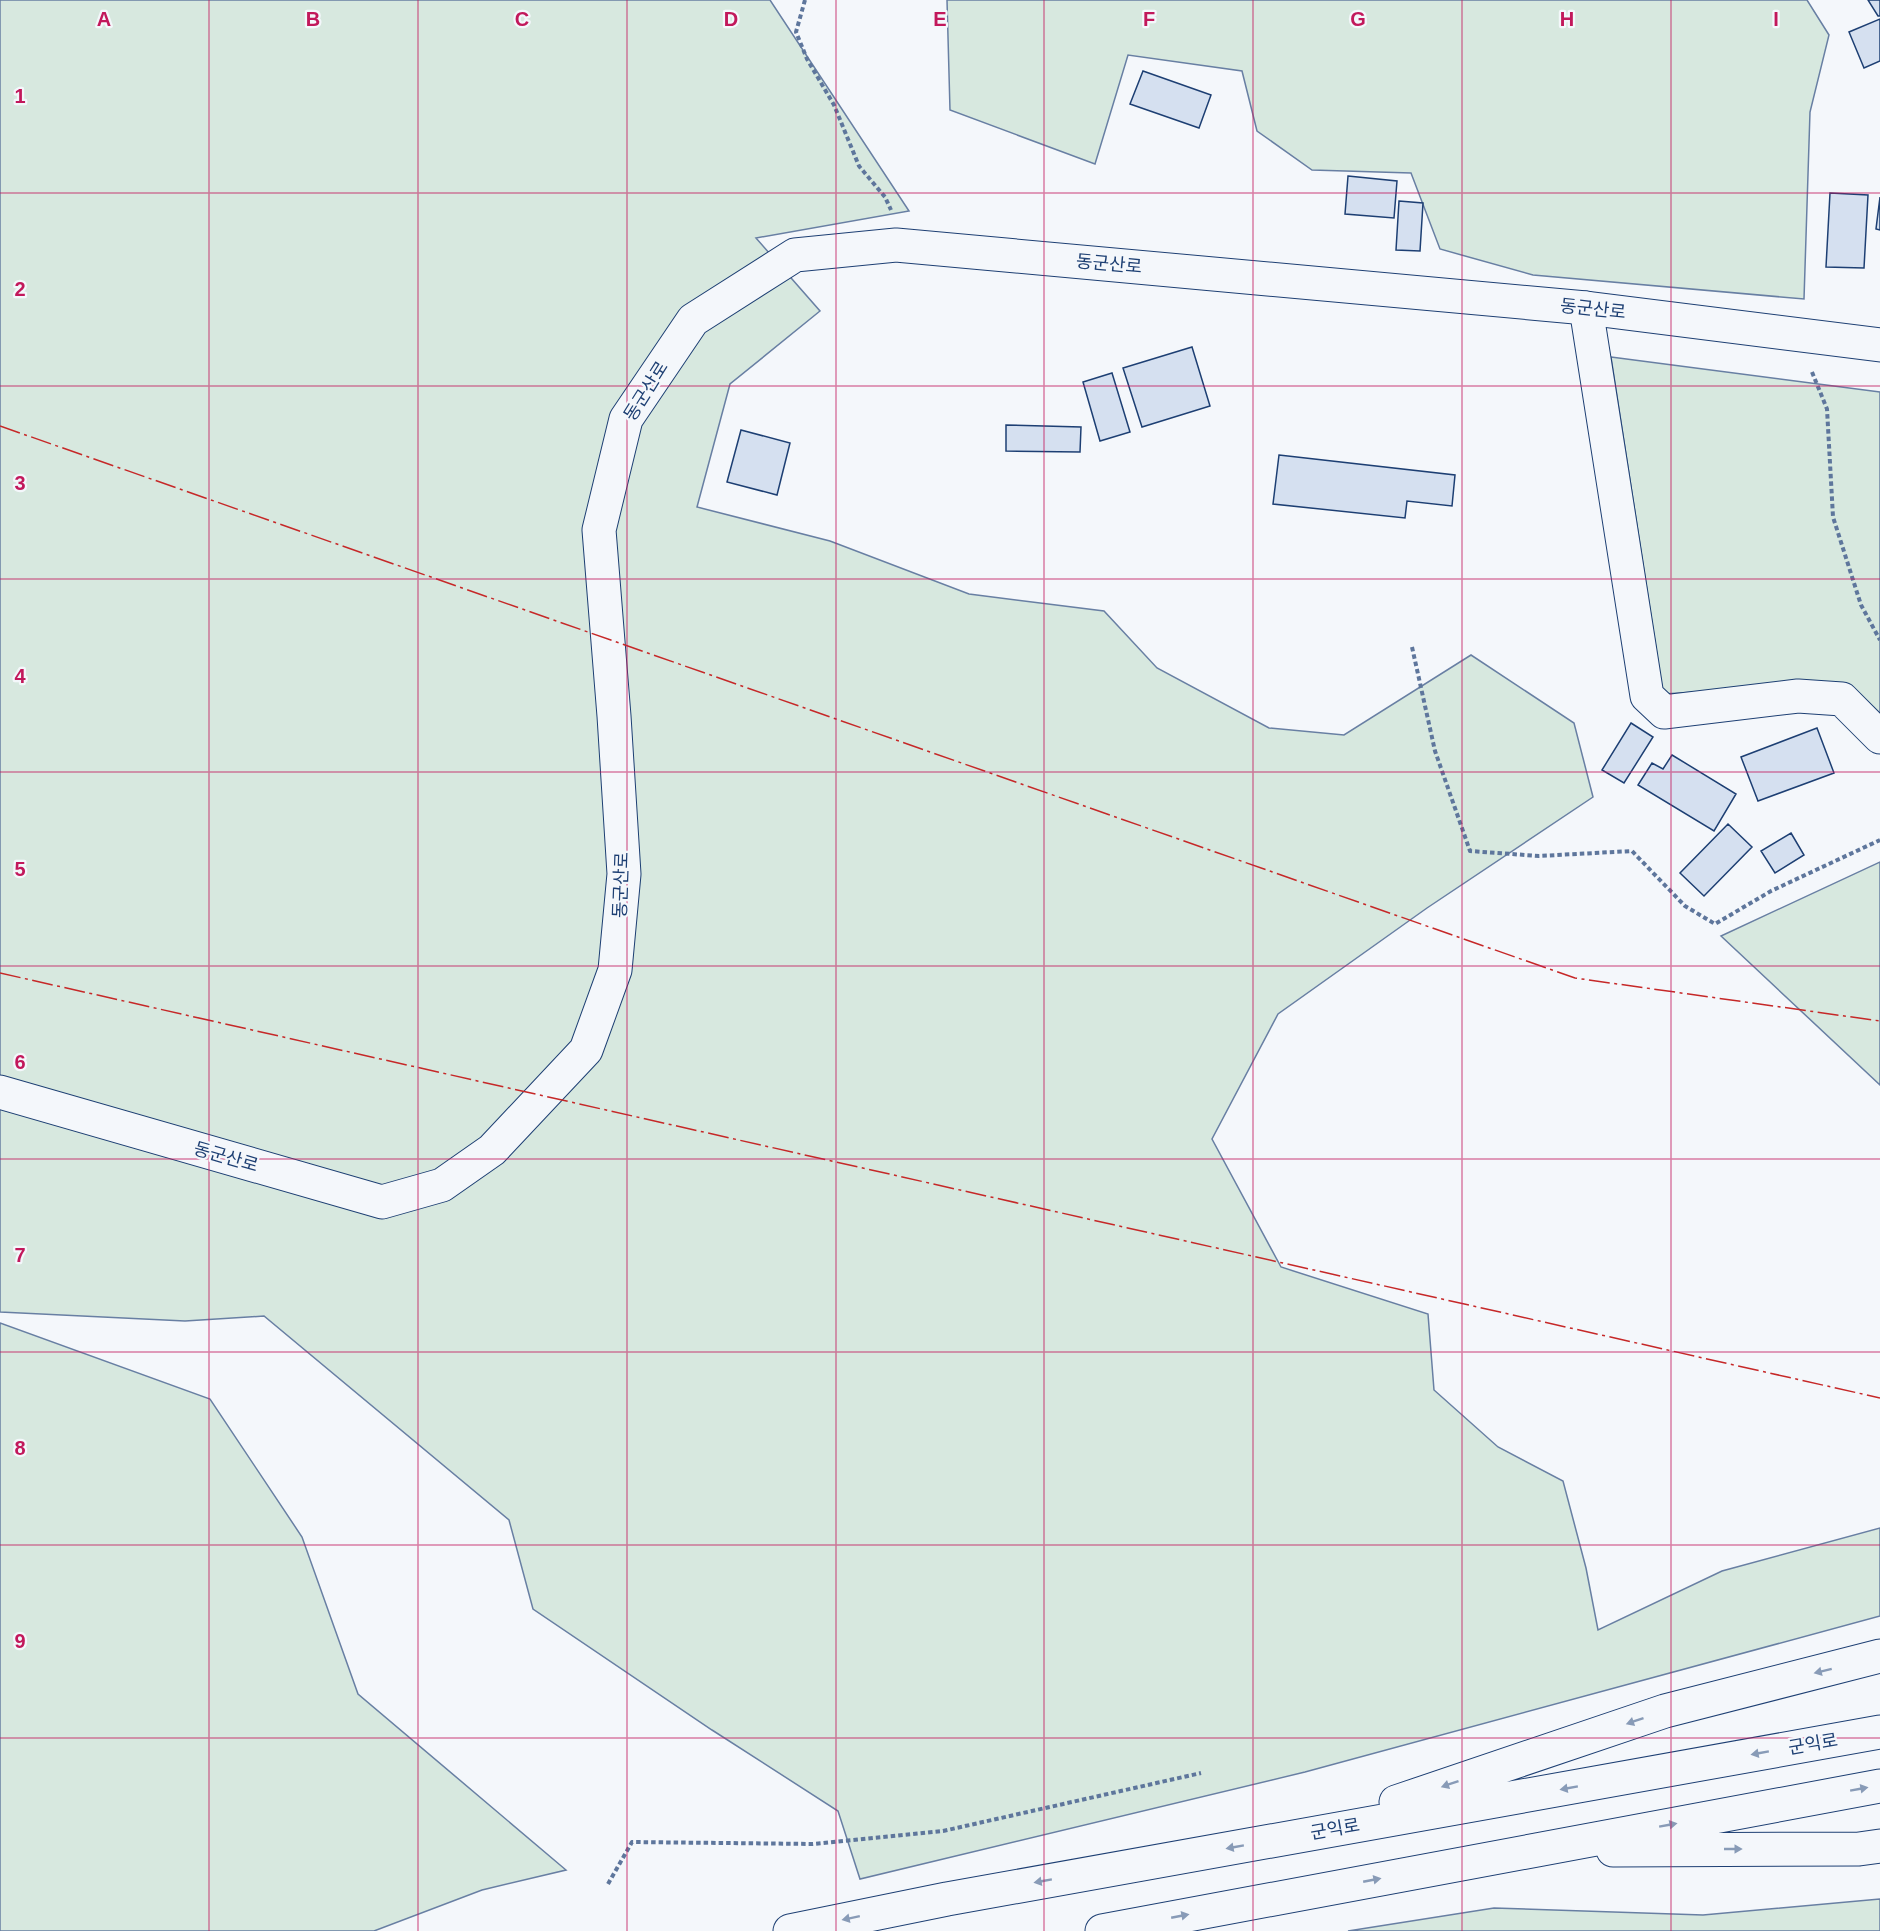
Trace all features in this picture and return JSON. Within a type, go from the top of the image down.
[{"type":"main road","name":"동군산로","points":[[0,1092],[382,1202],[442,1185],[492,1150],[586,1050],[615,970],[624,874],[599,530],[626,419],[693,320],[795,255],[896,245],[1586,308],[1880,345]]},
{"type":"main road","points":[[1586,308],[1647,696],[1664,712],[1798,696],[1842,699],[1880,737]]},
{"type":"main road","points":[[1292,1837],[1665,1711],[1880,1656]]},
{"type":"main road","name":"군익로","points":[[790,1931],[947,1899],[1880,1732]]},
{"type":"main road","points":[[1102,1931],[1880,1786]]},
{"type":"main road","points":[[1528,1850],[1847,1849],[1880,1846]]},
{"type":"path","points":[[806,0],[796,32],[807,58],[834,105],[859,166],[885,197],[907,246]]},
{"type":"path","points":[[1798,334],[1827,409],[1833,518],[1861,605],[1880,640]]},
{"type":"path","points":[[1412,647],[1435,751],[1470,851],[1539,856],[1632,851],[1685,906],[1714,924],[1771,891],[1880,840]]},
{"type":"path","points":[[608,1884],[632,1842],[813,1844],[943,1831],[1201,1773]]},
{"type":"shaded area","points":[[0,0],[770,0],[909,211],[756,238],[820,311],[730,384],[697,507],[830,541],[969,594],[1104,611],[1157,668],[1269,728],[1344,735],[1471,655],[1574,723],[1593,797],[1427,908],[1278,1014],[1212,1139],[1281,1267],[1428,1314],[1434,1390],[1498,1447],[1563,1481],[1586,1568],[1598,1630],[1722,1571],[1880,1528],[1880,1616],[1305,1772],[860,1879],[838,1811],[712,1730],[533,1609],[509,1520],[264,1316],[185,1321],[0,1312]]},
{"type":"shaded area","points":[[947,0],[1807,0],[1829,35],[1810,112],[1804,299],[1533,275],[1440,249],[1411,173],[1312,170],[1257,131],[1242,71],[1128,55],[1095,164],[950,110]]},
{"type":"shaded area","points":[[1611,357],[1880,392],[1880,717],[1846,683],[1663,694]]},
{"type":"shaded area","points":[[1880,862],[1880,1085],[1721,936]]},
{"type":"shaded area","points":[[0,1323],[210,1399],[302,1537],[358,1694],[566,1870],[482,1890],[374,1931],[0,1931]]},
{"type":"shaded area","points":[[1880,1899],[1880,1931],[1348,1931],[1494,1908],[1703,1915]]},
{"type":"building","points":[[1868,0],[1880,0],[1880,16],[1878,16]]},
{"type":"building","points":[[1880,19],[1880,61],[1864,68],[1849,32]]},
{"type":"building","points":[[1143,71],[1211,95],[1199,128],[1130,104]]},
{"type":"building","points":[[1348,176],[1397,181],[1394,218],[1345,214]]},
{"type":"building","points":[[1830,193],[1868,195],[1864,268],[1826,267]]},
{"type":"building","points":[[1880,197],[1880,230],[1876,229]]},
{"type":"building","points":[[1399,201],[1423,203],[1420,251],[1396,250]]},
{"type":"building","points":[[1192,347],[1210,406],[1142,427],[1123,368]]},
{"type":"building","points":[[1112,373],[1130,432],[1100,441],[1083,382]]},
{"type":"building","points":[[1006,425],[1081,427],[1080,452],[1006,451]]},
{"type":"building","points":[[741,430],[790,443],[777,495],[727,482]]},
{"type":"building","points":[[1279,455],[1455,475],[1452,506],[1407,501],[1405,518],[1273,504]]},
{"type":"building","points":[[1631,723],[1653,737],[1624,783],[1602,770]]},
{"type":"building","points":[[1817,728],[1834,773],[1758,801],[1741,757]]},
{"type":"building","points":[[1672,755],[1736,794],[1714,831],[1638,785],[1652,763],[1663,769]]},
{"type":"building","points":[[1728,824],[1752,847],[1704,896],[1680,873]]},
{"type":"building","points":[[1791,833],[1804,855],[1775,873],[1761,851]]},
{"type":"power","points":[[0,426],[1575,978],[1880,1021]]},
{"type":"power","points":[[0,973],[1880,1398]]}]
